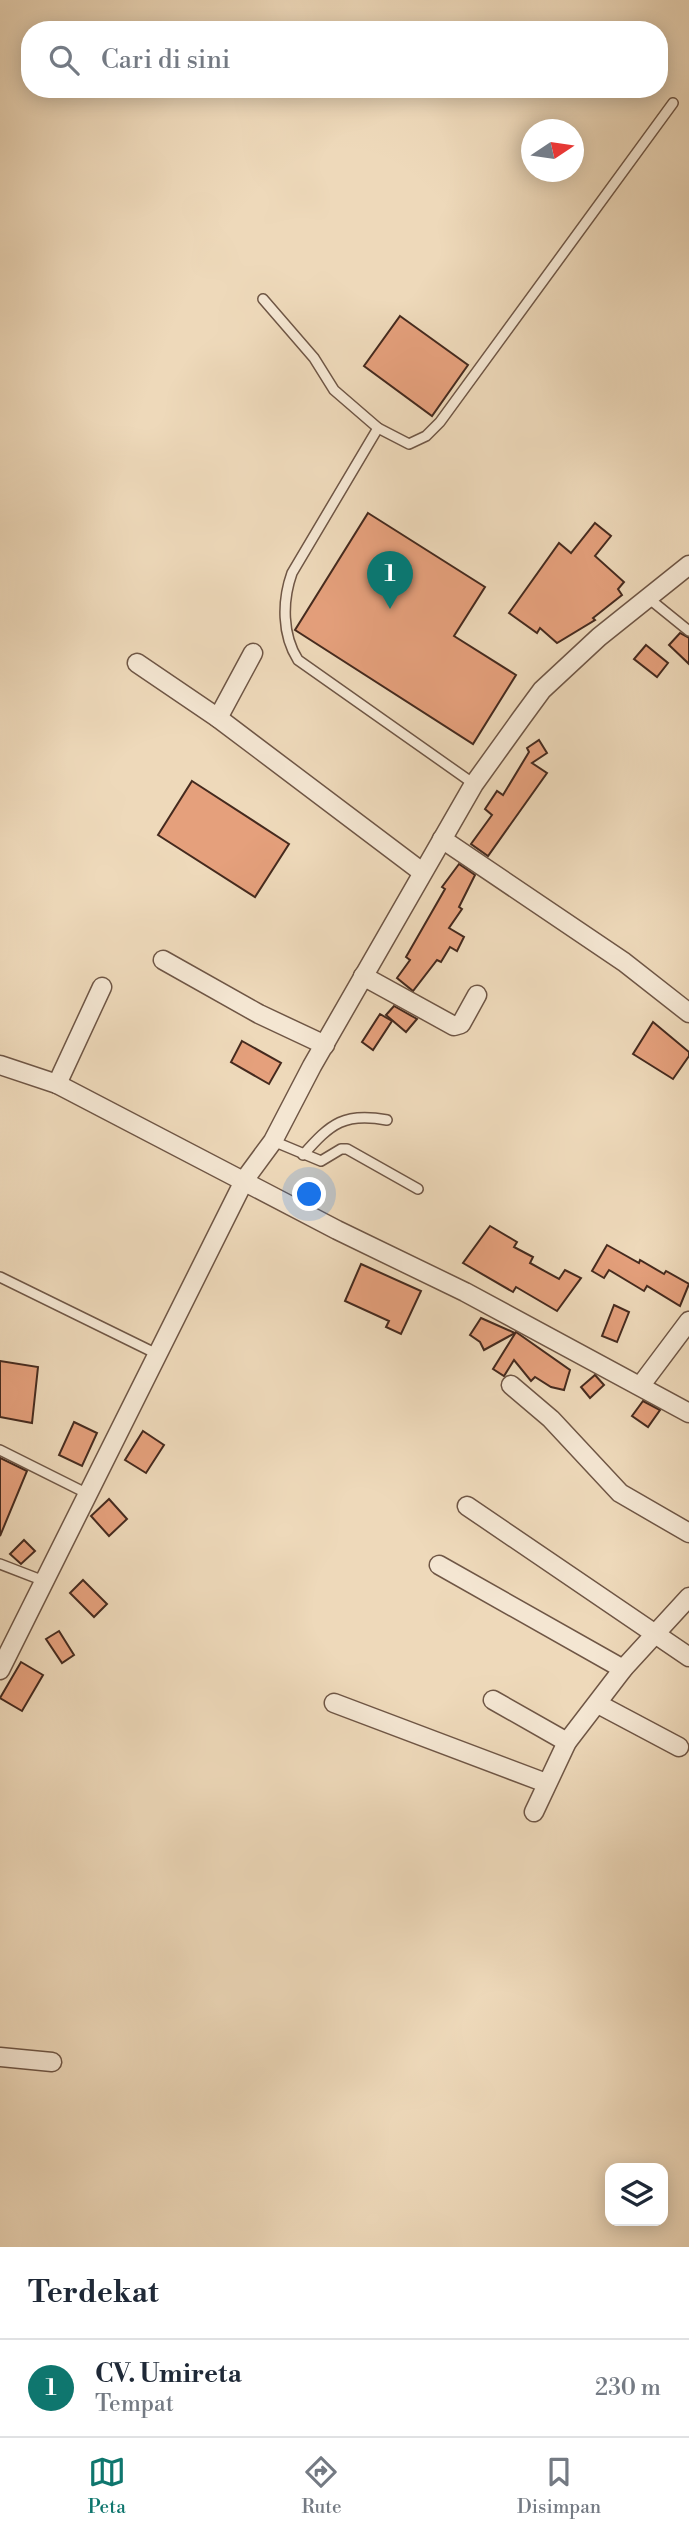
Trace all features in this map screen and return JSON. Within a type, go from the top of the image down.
[{"type":"street","points":[[0,1670],[245,1179],[273,1141],[363,976],[474,785],[542,690],[647,597],[689,565]]},
{"type":"street","points":[[218,718],[253,653]]},
{"type":"street","points":[[137,663],[218,718],[422,872]]},
{"type":"street","points":[[442,839],[624,962],[689,1013]]},
{"type":"street","points":[[163,960],[259,1014],[325,1045]]},
{"type":"street","points":[[363,976],[452,1026],[461,1024],[477,995]]},
{"type":"street","points":[[57,1084],[102,987]]},
{"type":"street","points":[[0,1065],[57,1084],[245,1179],[337,1230],[466,1292],[689,1413]]},
{"type":"street","points":[[641,1385],[689,1321]]},
{"type":"street","points":[[511,1385],[551,1419],[620,1493],[689,1533]]},
{"type":"street","points":[[467,1506],[689,1657]]},
{"type":"street","points":[[439,1565],[622,1669]]},
{"type":"street","points":[[534,1812],[567,1742],[622,1669],[689,1597]]},
{"type":"street","points":[[493,1700],[567,1742]]},
{"type":"street","points":[[334,1703],[546,1783]]},
{"type":"street","points":[[598,1704],[679,1747]]},
{"type":"street","points":[[0,2057],[52,2062]]},
{"type":"lane","points":[[263,299],[314,358],[334,390],[378,428],[409,444],[426,436],[440,422],[673,103]]},
{"type":"lane","points":[[378,428],[292,573],[285,602],[287,639],[298,660],[474,785]]},
{"type":"lane","points":[[647,597],[689,631]]},
{"type":"lane","points":[[303,1155],[314,1143],[346,1119],[363,1116],[387,1120]]},
{"type":"lane","points":[[273,1141],[322,1161],[341,1149],[347,1150],[418,1189]]},
{"type":"lane","points":[[0,1277],[159,1355]]},
{"type":"lane","points":[[0,1450],[88,1494]]},
{"type":"lane","points":[[0,1564],[44,1581]]},
{"type":"building","points":[[400,316],[468,365],[432,416],[364,366]]},
{"type":"building","points":[[368,513],[485,587],[454,636],[516,675],[473,744],[295,630]]},
{"type":"building","points":[[595,523],[611,536],[595,556],[624,582],[618,589],[622,595],[593,618],[595,620],[557,643],[540,628],[537,633],[509,613],[559,543],[571,553]]},
{"type":"building","points":[[680,633],[689,638],[689,664],[669,645]]},
{"type":"building","points":[[646,645],[668,663],[657,677],[634,659]]},
{"type":"building","points":[[539,740],[547,753],[532,763],[547,773],[488,856],[471,844],[492,815],[485,809],[497,791],[503,795],[529,752],[527,748]]},
{"type":"building","points":[[192,781],[289,844],[255,897],[158,835]]},
{"type":"building","points":[[459,864],[475,875],[459,907],[462,909],[449,928],[464,937],[457,951],[450,947],[441,962],[437,960],[413,991],[397,978],[410,960],[406,957],[445,889],[442,887]]},
{"type":"building","points":[[394,1006],[417,1019],[406,1032],[386,1015]]},
{"type":"building","points":[[380,1014],[392,1021],[373,1050],[362,1042]]},
{"type":"building","points":[[653,1022],[689,1052],[673,1079],[633,1054]]},
{"type":"building","points":[[242,1041],[281,1063],[269,1084],[231,1062]]},
{"type":"building","points":[[490,1226],[517,1242],[514,1247],[533,1257],[530,1263],[559,1279],[565,1270],[581,1278],[557,1311],[516,1287],[513,1292],[463,1263]]},
{"type":"building","points":[[607,1245],[639,1263],[640,1260],[689,1284],[680,1306],[647,1286],[644,1291],[609,1270],[604,1278],[592,1271]]},
{"type":"building","points":[[361,1264],[421,1291],[401,1334],[386,1327],[389,1321],[345,1301]]},
{"type":"building","points":[[614,1305],[629,1312],[617,1342],[602,1336]]},
{"type":"building","points":[[481,1318],[515,1333],[484,1350],[480,1342],[470,1335]]},
{"type":"building","points":[[516,1332],[570,1370],[564,1390],[551,1387],[535,1377],[531,1381],[514,1360],[504,1376],[493,1369]]},
{"type":"building","points":[[0,1361],[38,1367],[32,1423],[0,1417]]},
{"type":"building","points":[[595,1375],[604,1385],[590,1398],[581,1387]]},
{"type":"building","points":[[643,1401],[660,1410],[648,1427],[632,1416]]},
{"type":"building","points":[[74,1422],[97,1433],[82,1466],[59,1455]]},
{"type":"building","points":[[143,1431],[164,1445],[146,1473],[125,1460]]},
{"type":"building","points":[[0,1458],[27,1471],[0,1536]]},
{"type":"building","points":[[109,1499],[127,1519],[109,1536],[91,1516]]},
{"type":"building","points":[[24,1540],[35,1551],[21,1564],[10,1554]]},
{"type":"building","points":[[83,1580],[107,1604],[94,1617],[70,1593]]},
{"type":"building","points":[[59,1631],[74,1655],[62,1663],[46,1639]]},
{"type":"building","points":[[21,1662],[43,1675],[22,1711],[0,1698]]},
{"type":"place","name":"CV. Umireta","points":[[390,609]]}]
